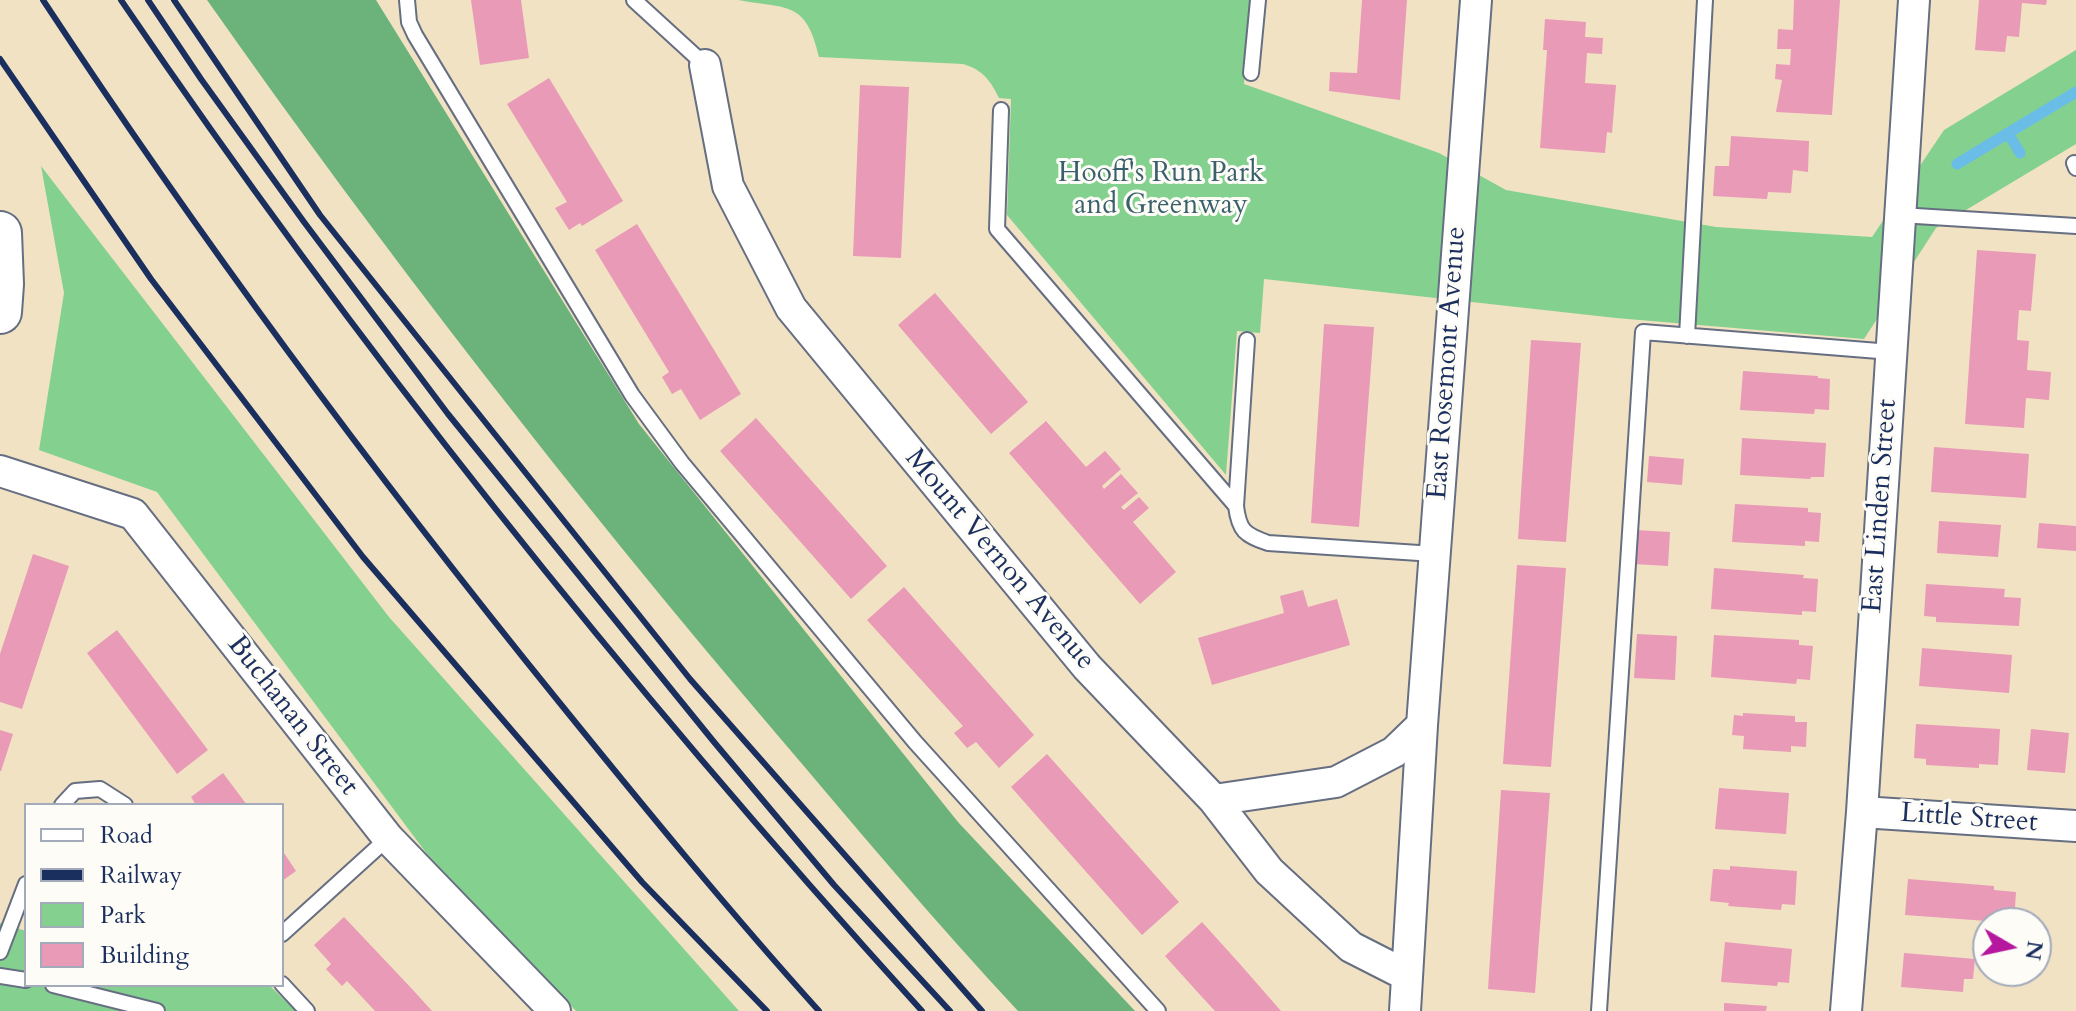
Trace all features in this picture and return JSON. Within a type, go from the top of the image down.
[{"type":"street","name":"East Rosemont Avenue","points":[[1405,1011],[1434,554],[1476,0]]},
{"type":"street","name":"East Linden Street","points":[[1846,1011],[1862,812],[1914,0]]},
{"type":"street","name":"Mount Vernon Avenue","points":[[705,65],[728,186],[791,308],[1087,667],[1214,800],[1269,871],[1351,947],[1406,975]]},
{"type":"street","points":[[0,233],[0,312]]},
{"type":"street","name":"Buchanan Street","points":[[0,471],[133,514],[388,838],[555,1011]]},
{"type":"street","points":[[1214,800],[1336,782],[1363,771],[1394,752],[1422,725]]},
{"type":"street","name":"Little Street","points":[[1862,812],[2076,826]]},
{"type":"lane","points":[[407,0],[409,22],[415,35],[632,395],[682,463],[915,742],[1158,1011]]},
{"type":"lane","points":[[634,0],[705,65]]},
{"type":"lane","points":[[1251,73],[1258,0]]},
{"type":"lane","points":[[1687,336],[1705,0]]},
{"type":"lane","points":[[1001,110],[997,229],[1236,506]]},
{"type":"lane","points":[[1900,215],[2076,226]]},
{"type":"lane","points":[[1599,1011],[1643,332],[1891,352]]},
{"type":"lane","points":[[1247,340],[1236,506],[1238,523],[1248,536],[1268,543],[1434,554]]},
{"type":"lane","points":[[64,803],[75,791],[100,789],[122,803]]},
{"type":"lane","points":[[284,932],[388,838]]},
{"type":"lane","points":[[0,952],[24,889]]},
{"type":"lane","points":[[0,976],[24,980]]},
{"type":"lane","points":[[284,986],[307,1011]]},
{"type":"lane","points":[[61,987],[157,1011]]},
{"type":"green space","points":[[207,0],[376,0],[639,424],[958,822],[1135,1011],[1018,1011],[894,872],[626,553],[412,281]]},
{"type":"green space","name":"Hooff's Run Park and Greenway","points":[[738,0],[1251,0],[1244,84],[1439,153],[1506,190],[1716,227],[1872,237],[1944,130],[2076,50],[2076,144],[1936,228],[1864,339],[1616,318],[1264,279],[1260,333],[1237,331],[1226,475],[1007,215],[1011,99],[999,98],[985,76],[963,64],[819,57],[808,25],[801,16],[782,7]]},
{"type":"green space","points":[[41,166],[389,617],[739,1011],[576,1011],[427,854],[157,492],[39,450],[64,293]]},
{"type":"green space","points":[[0,923],[24,930],[24,987],[271,987],[296,1011],[0,1011]]},
{"type":"building","points":[[471,0],[521,0],[529,58],[480,65]]},
{"type":"building","points":[[1362,0],[1407,0],[1400,100],[1329,91],[1330,72],[1357,73]]},
{"type":"building","points":[[1794,0],[1840,0],[1832,115],[1776,112],[1782,80],[1775,79],[1776,64],[1790,65],[1791,49],[1777,49],[1778,29],[1793,30]]},
{"type":"building","points":[[1979,0],[2047,0],[2046,5],[2022,3],[2019,37],[2007,36],[2005,52],[1975,50]]},
{"type":"building","points":[[1545,19],[1586,22],[1585,37],[1603,38],[1602,54],[1587,53],[1585,83],[1616,85],[1612,133],[1607,132],[1605,153],[1540,148],[1547,50],[1543,50]]},
{"type":"building","points":[[549,78],[623,201],[582,226],[580,223],[569,230],[555,208],[567,202],[507,104]]},
{"type":"building","points":[[860,85],[909,87],[901,258],[853,256]]},
{"type":"building","points":[[1731,136],[1809,141],[1808,172],[1793,170],[1791,193],[1768,192],[1767,199],[1713,196],[1715,166],[1729,166]]},
{"type":"building","points":[[637,224],[741,394],[700,420],[681,389],[672,394],[662,377],[669,372],[595,250]]},
{"type":"building","points":[[1977,250],[2036,254],[2031,311],[2019,310],[2017,340],[2029,341],[2027,370],[2051,372],[2049,400],[2026,398],[2024,428],[1965,424]]},
{"type":"building","points":[[935,293],[1028,402],[991,434],[898,325]]},
{"type":"building","points":[[1324,324],[1374,327],[1359,527],[1311,523]]},
{"type":"building","points":[[1531,340],[1581,343],[1566,542],[1518,539]]},
{"type":"building","points":[[1743,371],[1830,379],[1829,410],[1815,409],[1814,414],[1740,410]]},
{"type":"building","points":[[756,418],[887,566],[851,599],[720,451]]},
{"type":"building","points":[[1046,421],[1086,467],[1105,451],[1121,469],[1102,486],[1104,489],[1121,474],[1138,493],[1121,507],[1124,510],[1139,497],[1149,508],[1133,522],[1176,572],[1140,604],[1009,453]]},
{"type":"building","points":[[1742,438],[1826,443],[1824,477],[1740,475]]},
{"type":"building","points":[[1934,447],[2029,454],[2026,498],[1931,492]]},
{"type":"building","points":[[1649,456],[1684,459],[1682,485],[1647,482]]},
{"type":"building","points":[[1735,504],[1808,508],[1808,512],[1821,513],[1819,542],[1805,541],[1805,546],[1732,542]]},
{"type":"building","points":[[1939,521],[2001,525],[1998,557],[1937,553]]},
{"type":"building","points":[[2039,523],[2076,526],[2076,551],[2037,548]]},
{"type":"building","points":[[1635,530],[1670,532],[1668,566],[1633,564]]},
{"type":"building","points":[[33,554],[69,566],[22,709],[0,702],[0,654]]},
{"type":"building","points":[[1517,565],[1566,568],[1551,767],[1503,764]]},
{"type":"building","points":[[1714,568],[1804,575],[1803,578],[1818,579],[1816,612],[1802,611],[1802,615],[1711,609]]},
{"type":"building","points":[[1926,584],[2005,589],[2004,597],[2021,598],[2019,626],[1936,622],[1936,617],[1924,616]]},
{"type":"building","points":[[904,587],[1034,735],[999,768],[976,742],[967,748],[954,733],[963,726],[867,620]]},
{"type":"building","points":[[1303,590],[1308,607],[1337,599],[1350,645],[1212,685],[1198,638],[1284,613],[1280,596]]},
{"type":"building","points":[[117,630],[208,750],[177,774],[87,653]]},
{"type":"building","points":[[1637,634],[1677,636],[1675,680],[1634,678]]},
{"type":"building","points":[[1714,635],[1799,640],[1799,645],[1813,646],[1810,680],[1797,679],[1796,684],[1711,677]]},
{"type":"building","points":[[1922,648],[2012,655],[2009,693],[1919,686]]},
{"type":"building","points":[[1743,713],[1795,716],[1795,722],[1807,722],[1806,747],[1791,746],[1791,752],[1743,749],[1744,736],[1732,735],[1734,715],[1743,716]]},
{"type":"building","points":[[1916,724],[2000,729],[1998,765],[1979,764],[1979,768],[1926,765],[1926,759],[1914,758]]},
{"type":"building","points":[[2031,729],[2069,733],[2065,773],[2027,770]]},
{"type":"building","points":[[0,730],[13,734],[1,771],[0,771]]},
{"type":"building","points":[[1047,754],[1179,902],[1142,935],[1011,787]]},
{"type":"building","points":[[223,773],[246,803],[195,803],[191,797]]},
{"type":"building","points":[[1719,788],[1789,793],[1786,834],[1715,829]]},
{"type":"building","points":[[1501,790],[1550,793],[1535,993],[1488,989]]},
{"type":"building","points":[[284,853],[296,871],[284,880]]},
{"type":"building","points":[[1730,866],[1797,871],[1795,905],[1782,904],[1781,910],[1728,906],[1729,903],[1710,901],[1713,869],[1730,870]]},
{"type":"building","points":[[1908,879],[1994,886],[1994,890],[2016,892],[2015,907],[1972,907],[1972,920],[1905,915]]},
{"type":"building","points":[[344,917],[432,1011],[375,1011],[347,981],[342,986],[326,969],[331,964],[314,945]]},
{"type":"building","points":[[1202,922],[1281,1011],[1215,1011],[1165,956]]},
{"type":"building","points":[[1725,942],[1792,949],[1789,983],[1778,982],[1777,986],[1721,982]]},
{"type":"building","points":[[1904,953],[1972,959],[1972,979],[1964,979],[1963,992],[1901,987]]},
{"type":"building","points":[[1724,1003],[1767,1006],[1766,1011],[1724,1011]]},
{"type":"waterway","points":[[1957,164],[2076,92]]},
{"type":"waterway","points":[[2008,133],[2020,153]]},
{"type":"railway","points":[[43,0],[228,269],[424,531],[655,820],[819,1011]]},
{"type":"railway","points":[[121,0],[308,263],[504,519],[709,769],[922,1011]]},
{"type":"railway","points":[[148,0],[304,222],[448,414],[834,885],[950,1011]]},
{"type":"railway","points":[[174,0],[320,215],[690,679],[982,1011]]},
{"type":"railway","points":[[0,59],[151,279],[363,557],[642,882],[767,1011]]}]
